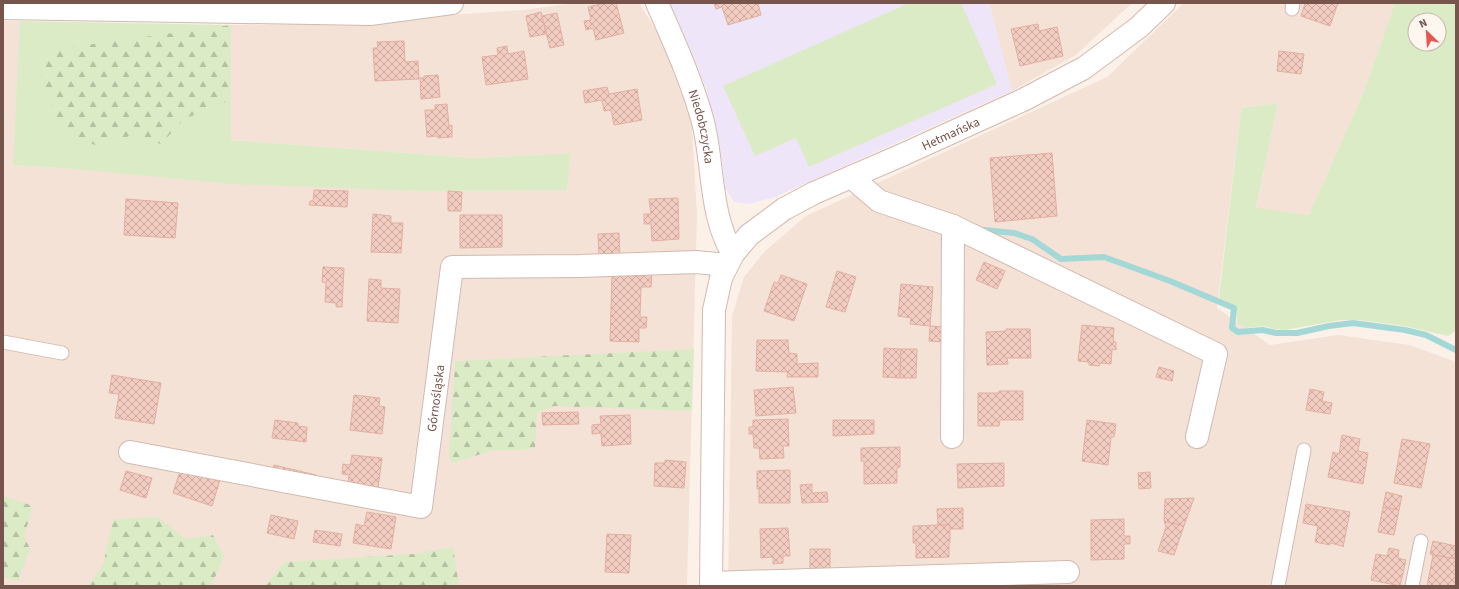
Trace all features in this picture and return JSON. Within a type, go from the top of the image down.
[{"type":"street","points":[[3,8],[370,14],[452,3]]},
{"type":"street","name":"Niedobczycka","points":[[657,3],[682,61],[703,122],[709,152],[719,224],[730,260]]},
{"type":"street","name":"Hetmańska","points":[[730,260],[749,235],[784,209],[814,193],[1023,100],[1084,68],[1139,27],[1164,3]]},
{"type":"street","points":[[852,177],[879,201],[953,226],[1216,354],[1197,437]]},
{"type":"street","points":[[952,437],[953,226]]},
{"type":"street","points":[[730,260],[721,278],[717,293],[714,325],[711,584],[1068,572]]},
{"type":"street","name":"Górnośląska","points":[[130,452],[421,507],[452,267],[580,266],[730,260]]},
{"type":"lane","points":[[3,342],[62,353]]},
{"type":"lane","points":[[1278,586],[1304,450]]},
{"type":"lane","points":[[1412,586],[1421,541]]},
{"type":"shaded area","points":[[576,3],[639,3],[665,45],[691,111],[697,215],[687,586],[3,586],[3,21],[20,21],[14,165],[422,191],[567,190],[571,153],[475,158],[231,140],[231,25],[319,24],[522,10]]},
{"type":"shaded area","points":[[670,3],[989,3],[1012,91],[775,197],[749,204],[734,202],[725,188],[722,159],[707,91]]},
{"type":"shaded area","points":[[989,3],[1132,3],[1076,55],[1012,91]]},
{"type":"shaded area","points":[[1184,3],[1395,3],[1364,91],[1309,215],[1256,209],[1278,103],[1241,108],[1217,308],[1270,345],[1338,335],[1410,345],[1456,362],[1456,586],[728,586],[732,316],[744,277],[765,251],[806,216],[1107,77]]},
{"type":"green space","points":[[909,3],[961,3],[997,84],[809,167],[796,138],[755,156],[723,86]]},
{"type":"green space","points":[[1395,3],[1456,3],[1456,331],[1448,336],[1405,326],[1359,320],[1341,320],[1285,330],[1264,326],[1245,328],[1237,322],[1236,306],[1219,298],[1241,108],[1278,103],[1256,208],[1309,215],[1364,91]]},
{"type":"green space","points":[[20,21],[231,25],[231,140],[475,158],[571,153],[567,190],[422,191],[231,184],[74,169],[13,165]]},
{"type":"green space","points":[[231,25],[231,100],[184,119],[161,144],[132,135],[100,147],[65,133],[46,94],[40,73],[57,49]]},
{"type":"green space","points":[[694,349],[692,411],[554,406],[537,413],[535,448],[522,450],[494,450],[452,463],[449,457],[455,361]]},
{"type":"green space","points":[[3,496],[30,505],[32,510],[24,536],[30,549],[18,581],[3,577]]},
{"type":"green space","points":[[158,517],[185,539],[213,535],[224,557],[211,586],[88,586],[103,565],[113,519]]},
{"type":"green space","points":[[453,547],[459,586],[266,586],[284,562],[413,554]]},
{"type":"building","points":[[605,3],[616,3],[624,33],[596,40],[593,28],[586,30],[584,21],[591,20],[588,7]]},
{"type":"building","points":[[714,3],[758,3],[761,15],[728,25],[722,7],[716,9]]},
{"type":"building","points":[[1305,3],[1338,3],[1330,26],[1301,16]]},
{"type":"building","points":[[541,12],[546,34],[530,37],[526,16]]},
{"type":"building","points":[[557,13],[564,45],[550,48],[542,16]]},
{"type":"building","points":[[1038,24],[1039,31],[1057,27],[1063,56],[1020,66],[1011,29]]},
{"type":"building","points":[[404,41],[405,62],[418,61],[419,79],[375,81],[373,48],[378,48],[377,42]]},
{"type":"building","points":[[507,46],[508,54],[524,51],[528,79],[486,85],[482,57],[498,55],[497,48]]},
{"type":"building","points":[[1279,51],[1304,54],[1301,74],[1277,71]]},
{"type":"building","points":[[438,75],[440,97],[421,99],[420,78],[424,78],[424,76]]},
{"type":"building","points":[[607,87],[609,94],[637,89],[642,120],[614,125],[611,110],[604,111],[602,100],[585,103],[583,91]]},
{"type":"building","points":[[447,104],[449,126],[452,125],[452,137],[427,137],[425,110],[435,110],[435,105]]},
{"type":"building","points":[[1052,153],[1057,216],[995,222],[990,158]]},
{"type":"building","points":[[314,190],[348,191],[347,207],[309,205],[310,201],[313,201]]},
{"type":"building","points":[[448,191],[462,192],[461,211],[448,211]]},
{"type":"building","points":[[678,198],[679,239],[652,241],[651,224],[644,224],[644,214],[651,214],[649,199]]},
{"type":"building","points":[[126,199],[178,203],[175,238],[124,235]]},
{"type":"building","points":[[373,214],[391,216],[391,223],[403,223],[401,253],[371,252]]},
{"type":"building","points":[[460,215],[502,215],[502,247],[460,248]]},
{"type":"building","points":[[619,233],[620,257],[599,258],[598,234]]},
{"type":"building","points":[[984,262],[1005,271],[997,289],[976,280]]},
{"type":"building","points":[[323,267],[344,268],[342,307],[336,307],[336,303],[325,302],[326,283],[322,282]]},
{"type":"building","points":[[837,271],[856,277],[845,312],[826,307]]},
{"type":"building","points":[[642,273],[652,273],[651,287],[641,287],[640,317],[647,317],[646,328],[639,328],[639,342],[610,341],[612,275],[642,276]]},
{"type":"building","points":[[781,275],[807,284],[794,321],[764,311],[774,282],[778,283]]},
{"type":"building","points":[[369,279],[381,280],[381,288],[400,289],[398,323],[367,321]]},
{"type":"building","points":[[901,284],[933,287],[930,326],[910,324],[911,318],[898,316]]},
{"type":"building","points":[[1082,325],[1114,328],[1113,341],[1116,342],[1116,350],[1112,349],[1111,364],[1100,363],[1099,366],[1089,365],[1089,362],[1078,361]]},
{"type":"building","points":[[930,326],[944,327],[943,342],[929,341]]},
{"type":"building","points":[[1006,329],[1030,329],[1031,358],[1007,358],[1008,364],[987,365],[986,332],[1006,331]]},
{"type":"building","points":[[757,340],[788,340],[789,353],[797,354],[797,364],[818,363],[818,377],[787,377],[788,372],[756,371]]},
{"type":"building","points":[[884,348],[901,349],[900,378],[883,377]]},
{"type":"building","points":[[901,349],[917,349],[916,378],[900,378]]},
{"type":"building","points":[[1159,367],[1174,371],[1172,381],[1156,377]]},
{"type":"building","points":[[112,375],[161,383],[154,424],[115,418],[119,394],[109,393]]},
{"type":"building","points":[[793,387],[796,413],[756,416],[754,390]]},
{"type":"building","points":[[1310,389],[1324,392],[1322,401],[1332,403],[1330,414],[1306,410]]},
{"type":"building","points":[[999,391],[1023,391],[1023,420],[1000,420],[999,426],[978,426],[978,393],[999,393]]},
{"type":"building","points":[[354,395],[380,398],[379,406],[385,407],[382,434],[350,430]]},
{"type":"building","points":[[578,412],[579,424],[543,425],[542,413]]},
{"type":"building","points":[[630,415],[631,444],[602,446],[601,433],[592,434],[592,425],[601,424],[600,416]]},
{"type":"building","points":[[788,419],[789,446],[783,446],[784,458],[760,459],[759,448],[754,448],[753,434],[749,434],[749,427],[753,427],[753,420]]},
{"type":"building","points":[[275,420],[298,423],[298,426],[307,427],[306,442],[272,438]]},
{"type":"building","points":[[833,420],[874,420],[874,434],[833,436]]},
{"type":"building","points":[[1087,420],[1116,424],[1114,437],[1111,437],[1108,465],[1082,461]]},
{"type":"building","points":[[1342,435],[1360,439],[1358,451],[1368,453],[1363,484],[1328,477],[1333,452],[1339,454]]},
{"type":"building","points":[[1402,439],[1430,444],[1421,488],[1394,483]]},
{"type":"building","points":[[900,447],[900,467],[897,468],[897,483],[864,484],[864,461],[861,461],[861,448]]},
{"type":"building","points":[[352,455],[382,458],[378,488],[348,484],[349,475],[342,474],[343,464],[350,465]]},
{"type":"building","points":[[665,460],[686,462],[684,488],[654,486],[655,463],[665,463]]},
{"type":"building","points":[[1004,463],[1004,486],[958,488],[957,464]]},
{"type":"building","points":[[274,465],[316,475],[314,488],[273,469]]},
{"type":"building","points":[[181,468],[220,480],[212,506],[173,493]]},
{"type":"building","points":[[790,470],[790,503],[759,503],[757,471]]},
{"type":"building","points":[[126,471],[152,478],[146,498],[120,490]]},
{"type":"building","points":[[1150,472],[1151,488],[1139,489],[1138,473]]},
{"type":"building","points":[[812,484],[812,493],[827,492],[828,502],[802,503],[800,485]]},
{"type":"building","points":[[1386,492],[1402,496],[1399,510],[1383,507]]},
{"type":"building","points":[[1194,498],[1184,526],[1164,521],[1165,499]]},
{"type":"building","points":[[1306,504],[1350,512],[1343,547],[1330,543],[1330,545],[1315,542],[1318,526],[1303,523]]},
{"type":"building","points":[[1383,507],[1399,510],[1394,535],[1378,532]]},
{"type":"building","points":[[963,508],[963,529],[950,529],[950,525],[938,525],[937,509]]},
{"type":"building","points":[[367,512],[396,517],[391,549],[353,543],[356,524],[364,526]]},
{"type":"building","points":[[271,515],[298,521],[294,539],[267,533]]},
{"type":"building","points":[[1124,519],[1124,536],[1130,536],[1130,544],[1124,544],[1124,559],[1091,560],[1091,520]]},
{"type":"building","points":[[1164,521],[1184,526],[1174,555],[1158,551],[1166,527]]},
{"type":"building","points":[[950,525],[949,557],[916,558],[916,543],[913,543],[913,526]]},
{"type":"building","points":[[788,528],[790,556],[783,556],[783,563],[773,564],[773,557],[761,558],[760,529]]},
{"type":"building","points":[[315,530],[342,534],[340,546],[313,542]]},
{"type":"building","points":[[607,534],[631,535],[629,573],[605,572]]},
{"type":"building","points":[[1433,541],[1456,546],[1455,559],[1430,554]]},
{"type":"building","points":[[1389,548],[1399,550],[1398,558],[1406,560],[1400,586],[1371,580],[1376,554],[1387,556]]},
{"type":"building","points":[[810,549],[830,549],[830,574],[810,575]]},
{"type":"building","points":[[1433,555],[1456,559],[1456,586],[1427,586]]},
{"type":"waterway","points":[[984,230],[1014,233],[1032,239],[1061,259],[1104,257],[1170,281],[1234,308],[1232,328],[1238,332],[1263,330],[1276,333],[1297,333],[1329,326],[1353,323],[1405,330],[1426,335],[1456,350]]}]
